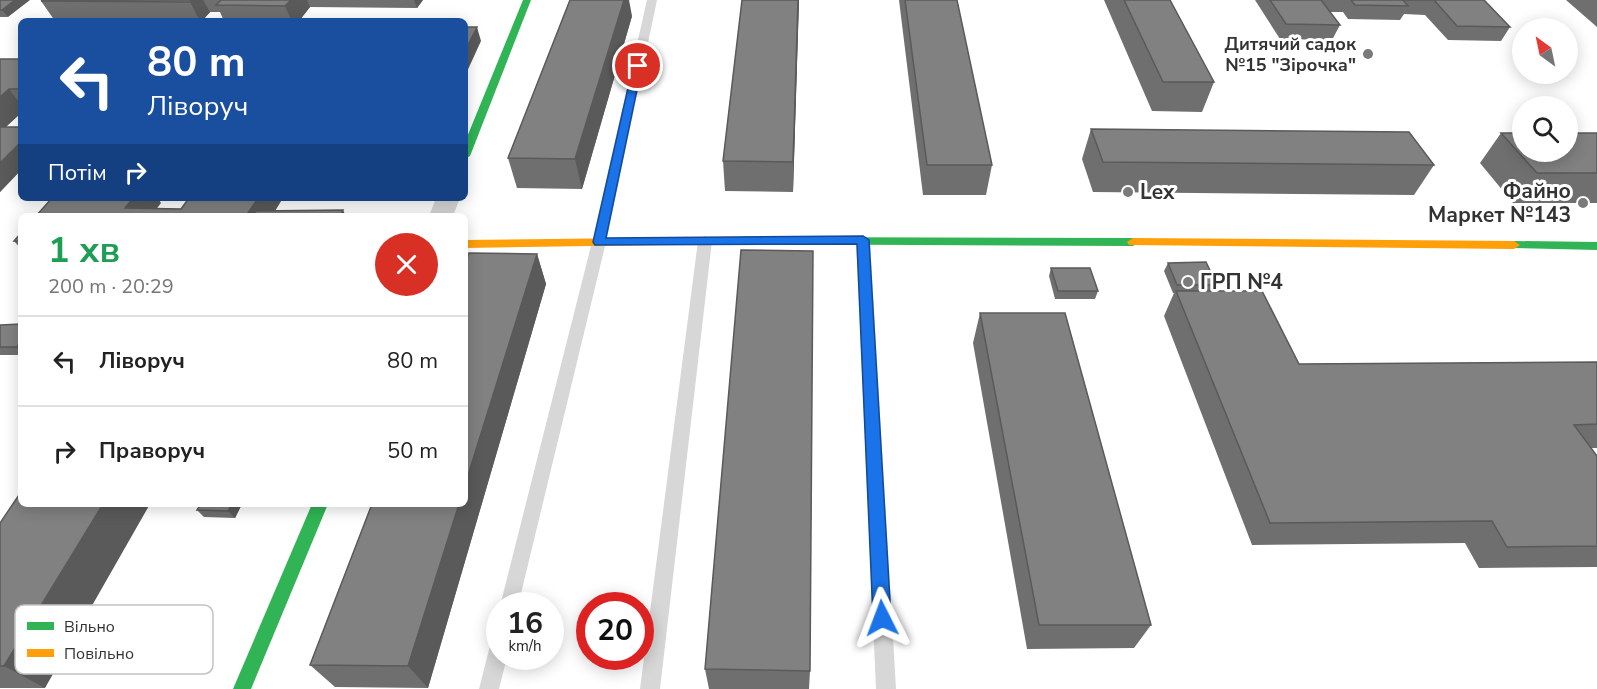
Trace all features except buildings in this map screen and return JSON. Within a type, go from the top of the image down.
[{"type":"street","points":[[468,148],[527,0]]},
{"type":"street","points":[[468,244],[863,240],[1597,246]]},
{"type":"street","points":[[242,689],[319,507]]},
{"type":"lane","points":[[512,592],[599,242],[652,0]]},
{"type":"lane","points":[[863,240],[885,689]]},
{"type":"lane","points":[[650,689],[705,242]]},
{"type":"lane","points":[[489,689],[494,670]]},
{"type":"traffic: fast","points":[[468,148],[527,0]]},
{"type":"traffic: fast","points":[[718,241],[1133,242]]},
{"type":"traffic: fast","points":[[1514,245],[1597,246]]},
{"type":"traffic: fast","points":[[242,689],[319,507]]},
{"type":"traffic: slow","points":[[468,244],[718,241]]},
{"type":"traffic: slow","points":[[1133,242],[1514,245]]},
{"type":"place","name":"Дитячий садок №15 \"Зірочка\"","points":[[1368,54]]},
{"type":"place","name":"Lex","points":[[1128,192]]},
{"type":"place","name":"Файно Маркет №143","points":[[1583,203]]},
{"type":"place","name":"ГРП №4","points":[[1188,282]]},
{"type":"route","points":[[638,66],[599,242],[863,240],[882,618]]}]
